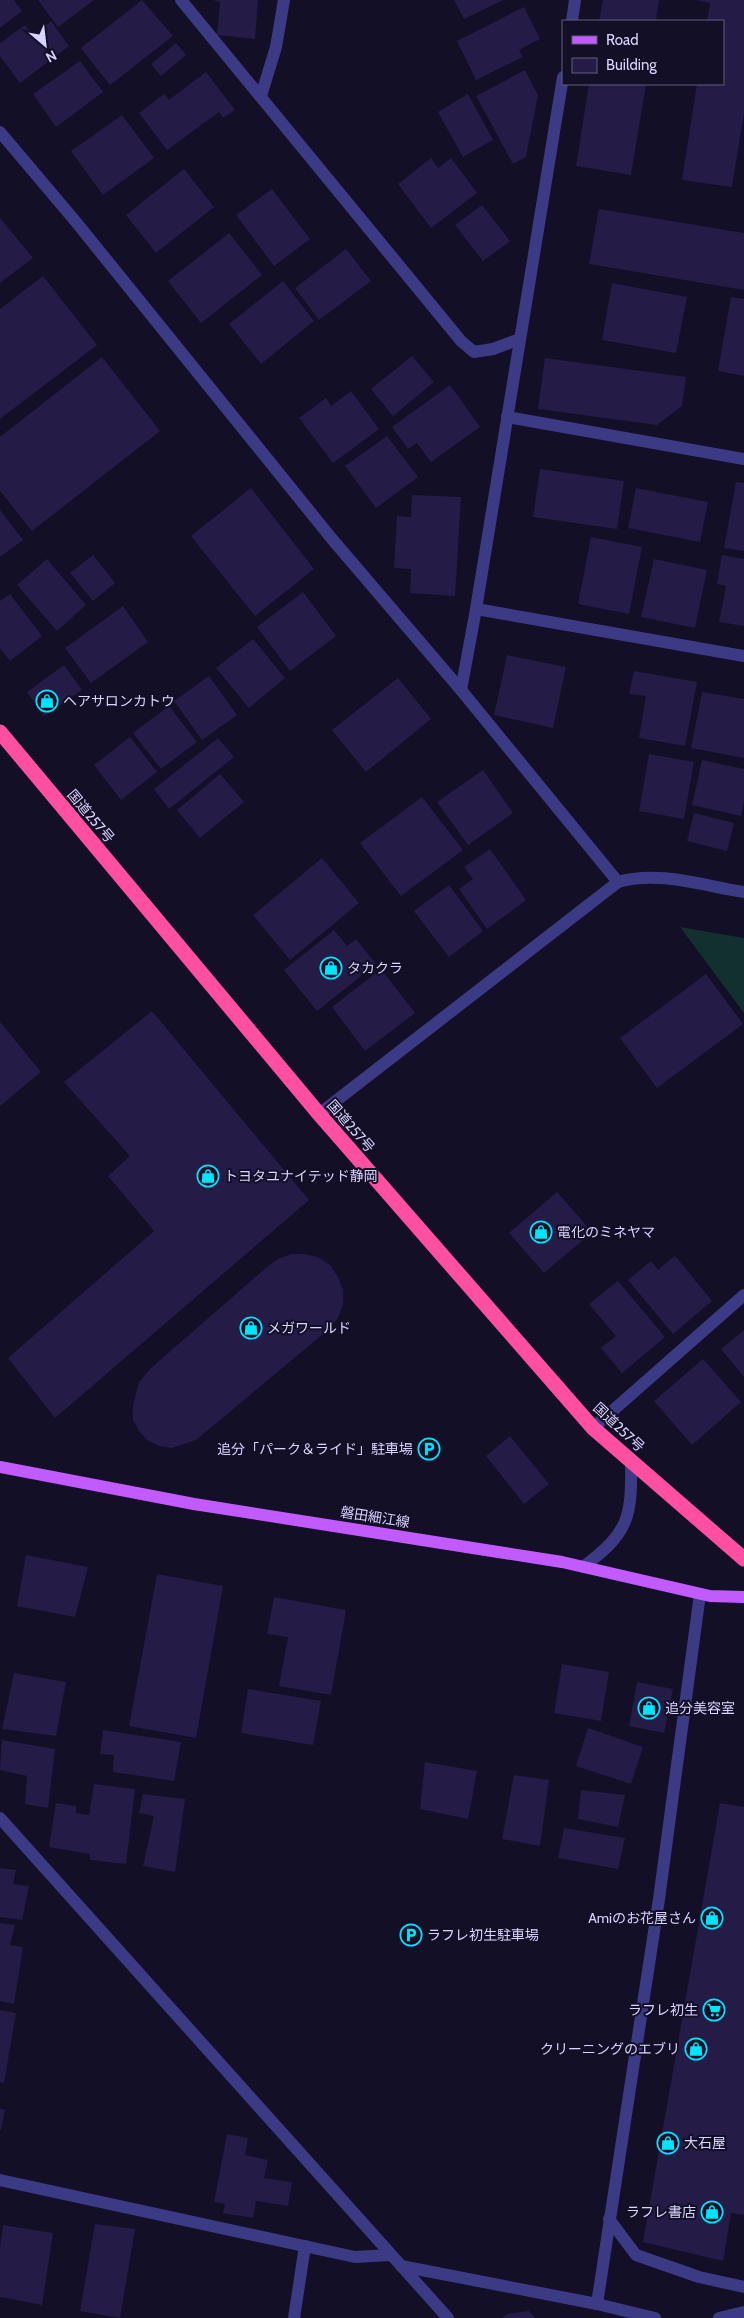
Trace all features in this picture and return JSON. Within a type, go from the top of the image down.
[{"type":"highway","name":"国道257号","points":[[0,732],[319,1114],[593,1428],[744,1560]]},
{"type":"main road","name":"磐田細江線","points":[[0,1467],[194,1504],[562,1562],[700,1594],[744,1597]]},
{"type":"street","points":[[181,0],[461,341],[474,352],[493,349],[520,339]]},
{"type":"street","points":[[261,96],[276,47],[284,0]]},
{"type":"street","points":[[572,20],[575,0]]},
{"type":"street","points":[[461,690],[562,83]]},
{"type":"street","points":[[0,132],[332,539],[461,690],[618,882]]},
{"type":"street","points":[[507,417],[744,459]]},
{"type":"street","points":[[476,609],[744,656]]},
{"type":"street","points":[[319,1114],[618,882],[632,878],[656,877],[744,892]]},
{"type":"street","points":[[593,1428],[744,1295]]},
{"type":"street","points":[[582,1567],[604,1551],[618,1537],[628,1515],[631,1461]]},
{"type":"street","points":[[597,2304],[659,1899],[700,1594]]},
{"type":"street","points":[[0,1818],[448,2318]]},
{"type":"street","points":[[0,2180],[355,2256],[390,2255]]},
{"type":"street","points":[[609,2219],[636,2255],[699,2277],[744,2287]]},
{"type":"street","points":[[294,2318],[305,2246]]},
{"type":"street","points":[[400,2266],[597,2304],[655,2318]]},
{"type":"street","points":[[720,2318],[744,2312]]},
{"type":"green space","points":[[680,927],[744,938],[744,1013]]},
{"type":"building","points":[[0,0],[14,0],[22,11],[0,28]]},
{"type":"building","points":[[38,0],[94,0],[58,27]]},
{"type":"building","points":[[142,0],[173,36],[110,85],[81,48]]},
{"type":"building","points":[[213,0],[258,0],[255,39],[217,35],[220,2]]},
{"type":"building","points":[[454,0],[503,0],[464,19]]},
{"type":"building","points":[[603,0],[659,0],[656,20],[599,20]]},
{"type":"building","points":[[696,0],[744,0],[744,113],[732,187],[682,180],[697,85],[724,85],[724,20],[707,20],[710,3]]},
{"type":"building","points":[[524,7],[540,39],[519,50],[523,57],[476,80],[457,41]]},
{"type":"building","points":[[51,21],[69,46],[20,83],[0,56],[0,43],[25,25],[33,35]]},
{"type":"building","points":[[176,43],[186,55],[161,76],[151,64]]},
{"type":"building","points":[[80,61],[103,92],[56,127],[33,94]]},
{"type":"building","points":[[525,70],[538,95],[526,157],[513,164],[476,96]]},
{"type":"building","points":[[206,72],[235,110],[223,118],[219,112],[167,150],[139,113],[164,94],[169,100]]},
{"type":"building","points":[[589,85],[646,85],[631,175],[576,166]]},
{"type":"building","points":[[468,94],[493,140],[463,157],[438,112]]},
{"type":"building","points":[[122,115],[154,158],[103,195],[71,151]]},
{"type":"building","points":[[431,158],[438,168],[451,158],[477,193],[431,228],[398,184]]},
{"type":"building","points":[[184,169],[214,207],[156,253],[126,215]]},
{"type":"building","points":[[272,189],[310,239],[274,266],[236,215]]},
{"type":"building","points":[[482,205],[510,241],[483,261],[455,225]]},
{"type":"building","points":[[599,209],[744,233],[744,290],[589,264]]},
{"type":"building","points":[[0,218],[33,258],[0,283]]},
{"type":"building","points":[[229,233],[262,275],[201,323],[168,281]]},
{"type":"building","points":[[346,249],[371,281],[319,320],[295,288]]},
{"type":"building","points":[[43,276],[97,345],[0,419],[0,309]]},
{"type":"building","points":[[283,281],[314,321],[261,364],[229,324]]},
{"type":"building","points":[[612,283],[687,297],[676,353],[602,340]]},
{"type":"building","points":[[731,297],[744,299],[744,376],[718,371]]},
{"type":"building","points":[[412,356],[434,382],[393,416],[371,389]]},
{"type":"building","points":[[102,357],[160,431],[32,531],[0,491],[0,437]]},
{"type":"building","points":[[545,358],[686,377],[682,406],[657,425],[538,409]]},
{"type":"building","points":[[450,385],[480,427],[431,462],[417,443],[408,449],[392,427]]},
{"type":"building","points":[[351,391],[379,429],[333,463],[299,418],[326,398],[331,406]]},
{"type":"building","points":[[387,436],[418,477],[376,508],[345,466]]},
{"type":"building","points":[[540,469],[624,481],[617,529],[533,517]]},
{"type":"building","points":[[736,482],[744,483],[744,551],[724,548]]},
{"type":"building","points":[[251,488],[314,569],[255,616],[191,536]]},
{"type":"building","points":[[636,488],[708,502],[700,542],[628,528]]},
{"type":"building","points":[[412,495],[461,497],[455,596],[410,593],[411,569],[394,568],[397,516],[411,517]]},
{"type":"building","points":[[0,510],[23,540],[0,557]]},
{"type":"building","points":[[591,537],[642,547],[629,614],[578,604]]},
{"type":"building","points":[[93,555],[115,583],[93,601],[70,573]]},
{"type":"building","points":[[722,555],[744,559],[744,626],[719,622],[726,586],[717,584]]},
{"type":"building","points":[[47,559],[86,605],[57,631],[17,585]]},
{"type":"building","points":[[654,559],[707,570],[695,628],[641,617]]},
{"type":"building","points":[[303,592],[336,636],[290,671],[257,627]]},
{"type":"building","points":[[10,594],[42,636],[10,661],[0,648],[0,601]]},
{"type":"building","points":[[123,606],[148,642],[91,683],[65,648]]},
{"type":"building","points":[[253,639],[285,678],[249,708],[216,668]]},
{"type":"building","points":[[507,655],[566,667],[553,728],[494,715]]},
{"type":"building","points":[[64,665],[82,690],[44,716],[27,692]]},
{"type":"building","points":[[634,671],[697,682],[685,746],[639,738],[646,696],[629,694]]},
{"type":"building","points":[[209,676],[237,715],[202,740],[174,701]]},
{"type":"building","points":[[398,678],[431,719],[366,772],[332,730]]},
{"type":"building","points":[[702,692],[744,699],[744,758],[691,748]]},
{"type":"building","points":[[169,706],[197,742],[161,769],[133,733]]},
{"type":"building","points":[[130,737],[157,772],[121,800],[94,765]]},
{"type":"building","points":[[218,738],[234,757],[169,809],[154,789]]},
{"type":"building","points":[[649,754],[694,762],[684,819],[639,811]]},
{"type":"building","points":[[702,760],[744,769],[744,801],[741,816],[692,805]]},
{"type":"building","points":[[483,770],[513,813],[468,845],[437,802]]},
{"type":"building","points":[[220,774],[244,802],[200,838],[177,810]]},
{"type":"building","points":[[422,797],[463,850],[401,896],[360,843]]},
{"type":"building","points":[[694,813],[734,823],[727,851],[687,841]]},
{"type":"building","points":[[490,849],[526,900],[487,929],[459,889],[473,879],[464,867]]},
{"type":"building","points":[[322,858],[359,903],[290,960],[253,915]]},
{"type":"building","points":[[449,885],[483,931],[449,957],[414,911]]},
{"type":"building","points":[[334,930],[347,946],[356,939],[376,964],[317,1011],[284,970]]},
{"type":"building","points":[[381,969],[415,1013],[365,1051],[332,1007]]},
{"type":"building","points":[[706,974],[743,1024],[657,1088],[620,1038]]},
{"type":"building","points":[[152,1011],[309,1200],[55,1418],[8,1358],[154,1231],[108,1176],[130,1156],[64,1082]]},
{"type":"building","points":[[0,1022],[41,1072],[0,1106]]},
{"type":"building","points":[[557,1192],[592,1232],[544,1273],[509,1233]]},
{"type":"building","points":[[291,1254],[305,1254],[318,1257],[330,1265],[338,1277],[343,1290],[343,1304],[338,1318],[329,1329],[196,1440],[172,1448],[159,1446],[147,1440],[133,1420],[133,1406],[139,1382],[151,1368],[267,1267],[278,1259]]},
{"type":"building","points":[[675,1256],[712,1301],[673,1334],[628,1280],[651,1261],[658,1270]]},
{"type":"building","points":[[618,1281],[665,1337],[622,1373],[601,1348],[616,1336],[589,1304]]},
{"type":"building","points":[[744,1330],[744,1377],[721,1349]]},
{"type":"building","points":[[703,1359],[741,1402],[692,1445],[654,1401]]},
{"type":"building","points":[[510,1436],[549,1484],[524,1504],[486,1456]]},
{"type":"building","points":[[26,1555],[88,1567],[75,1617],[17,1606]]},
{"type":"building","points":[[157,1574],[223,1586],[196,1738],[129,1726]]},
{"type":"building","points":[[274,1597],[346,1610],[331,1695],[279,1686],[288,1637],[267,1634]]},
{"type":"building","points":[[562,1664],[609,1672],[601,1721],[554,1713]]},
{"type":"building","points":[[14,1673],[66,1682],[56,1736],[2,1729]]},
{"type":"building","points":[[637,1682],[673,1689],[664,1733],[629,1726]]},
{"type":"building","points":[[248,1689],[321,1701],[313,1745],[241,1733]]},
{"type":"building","points":[[588,1728],[643,1747],[631,1784],[576,1766]]},
{"type":"building","points":[[103,1730],[181,1742],[174,1781],[113,1772],[114,1755],[100,1754]]},
{"type":"building","points":[[2,1740],[55,1749],[48,1808],[25,1804],[27,1776],[0,1770]]},
{"type":"building","points":[[425,1762],[477,1771],[468,1819],[420,1809]]},
{"type":"building","points":[[514,1775],[549,1780],[540,1846],[502,1839]]},
{"type":"building","points":[[94,1784],[135,1789],[126,1864],[90,1860],[90,1854],[49,1847],[56,1803],[76,1806],[76,1813],[89,1815]]},
{"type":"building","points":[[581,1790],[625,1795],[618,1827],[578,1819]]},
{"type":"building","points":[[143,1794],[185,1799],[175,1872],[143,1866],[154,1816],[139,1813]]},
{"type":"building","name":"ラフレ初生","points":[[720,1803],[744,1807],[744,2215],[731,2213],[723,2261],[643,2242]]},
{"type":"building","points":[[564,1828],[625,1838],[618,1869],[558,1858]]},
{"type":"building","points":[[0,1868],[16,1870],[13,1884],[29,1886],[22,1920],[0,1917]]},
{"type":"building","points":[[0,1923],[15,1925],[10,1945],[23,1947],[14,2004],[0,2001]]},
{"type":"building","points":[[0,2010],[16,2013],[4,2083],[0,2082]]},
{"type":"building","points":[[0,2109],[5,2110],[1,2130],[0,2130]]},
{"type":"building","points":[[227,2134],[248,2138],[245,2155],[268,2160],[264,2178],[292,2182],[288,2206],[256,2201],[253,2218],[223,2213],[225,2204],[214,2202]]},
{"type":"building","points":[[95,2224],[135,2229],[120,2318],[80,2311]]},
{"type":"building","points":[[3,2225],[53,2233],[42,2305],[0,2297],[0,2248]]},
{"type":"building","points":[[529,2311],[535,2318],[502,2318],[507,2314]]},
{"type":"place","name":"ヘアサロンカトウ","points":[[47,701]]},
{"type":"place","name":"タカクラ","points":[[331,968]]},
{"type":"place","name":"トヨタユナイテッド静岡","points":[[208,1176]]},
{"type":"place","name":"電化のミネヤマ","points":[[541,1232]]},
{"type":"place","name":"メガワールド","points":[[251,1328]]},
{"type":"place","name":"追分「パーク＆ライド」駐車場","points":[[429,1449]]},
{"type":"place","name":"追分美容室","points":[[649,1708]]},
{"type":"place","name":"Amiのお花屋さん","points":[[712,1918]]},
{"type":"place","name":"ラフレ初生駐車場","points":[[411,1935]]},
{"type":"place","name":"ラフレ初生","points":[[714,2010]]},
{"type":"place","name":"クリーニングのエブリ","points":[[696,2049]]},
{"type":"place","name":"大石屋","points":[[668,2143]]},
{"type":"place","name":"ラフレ書店","points":[[712,2212]]}]
